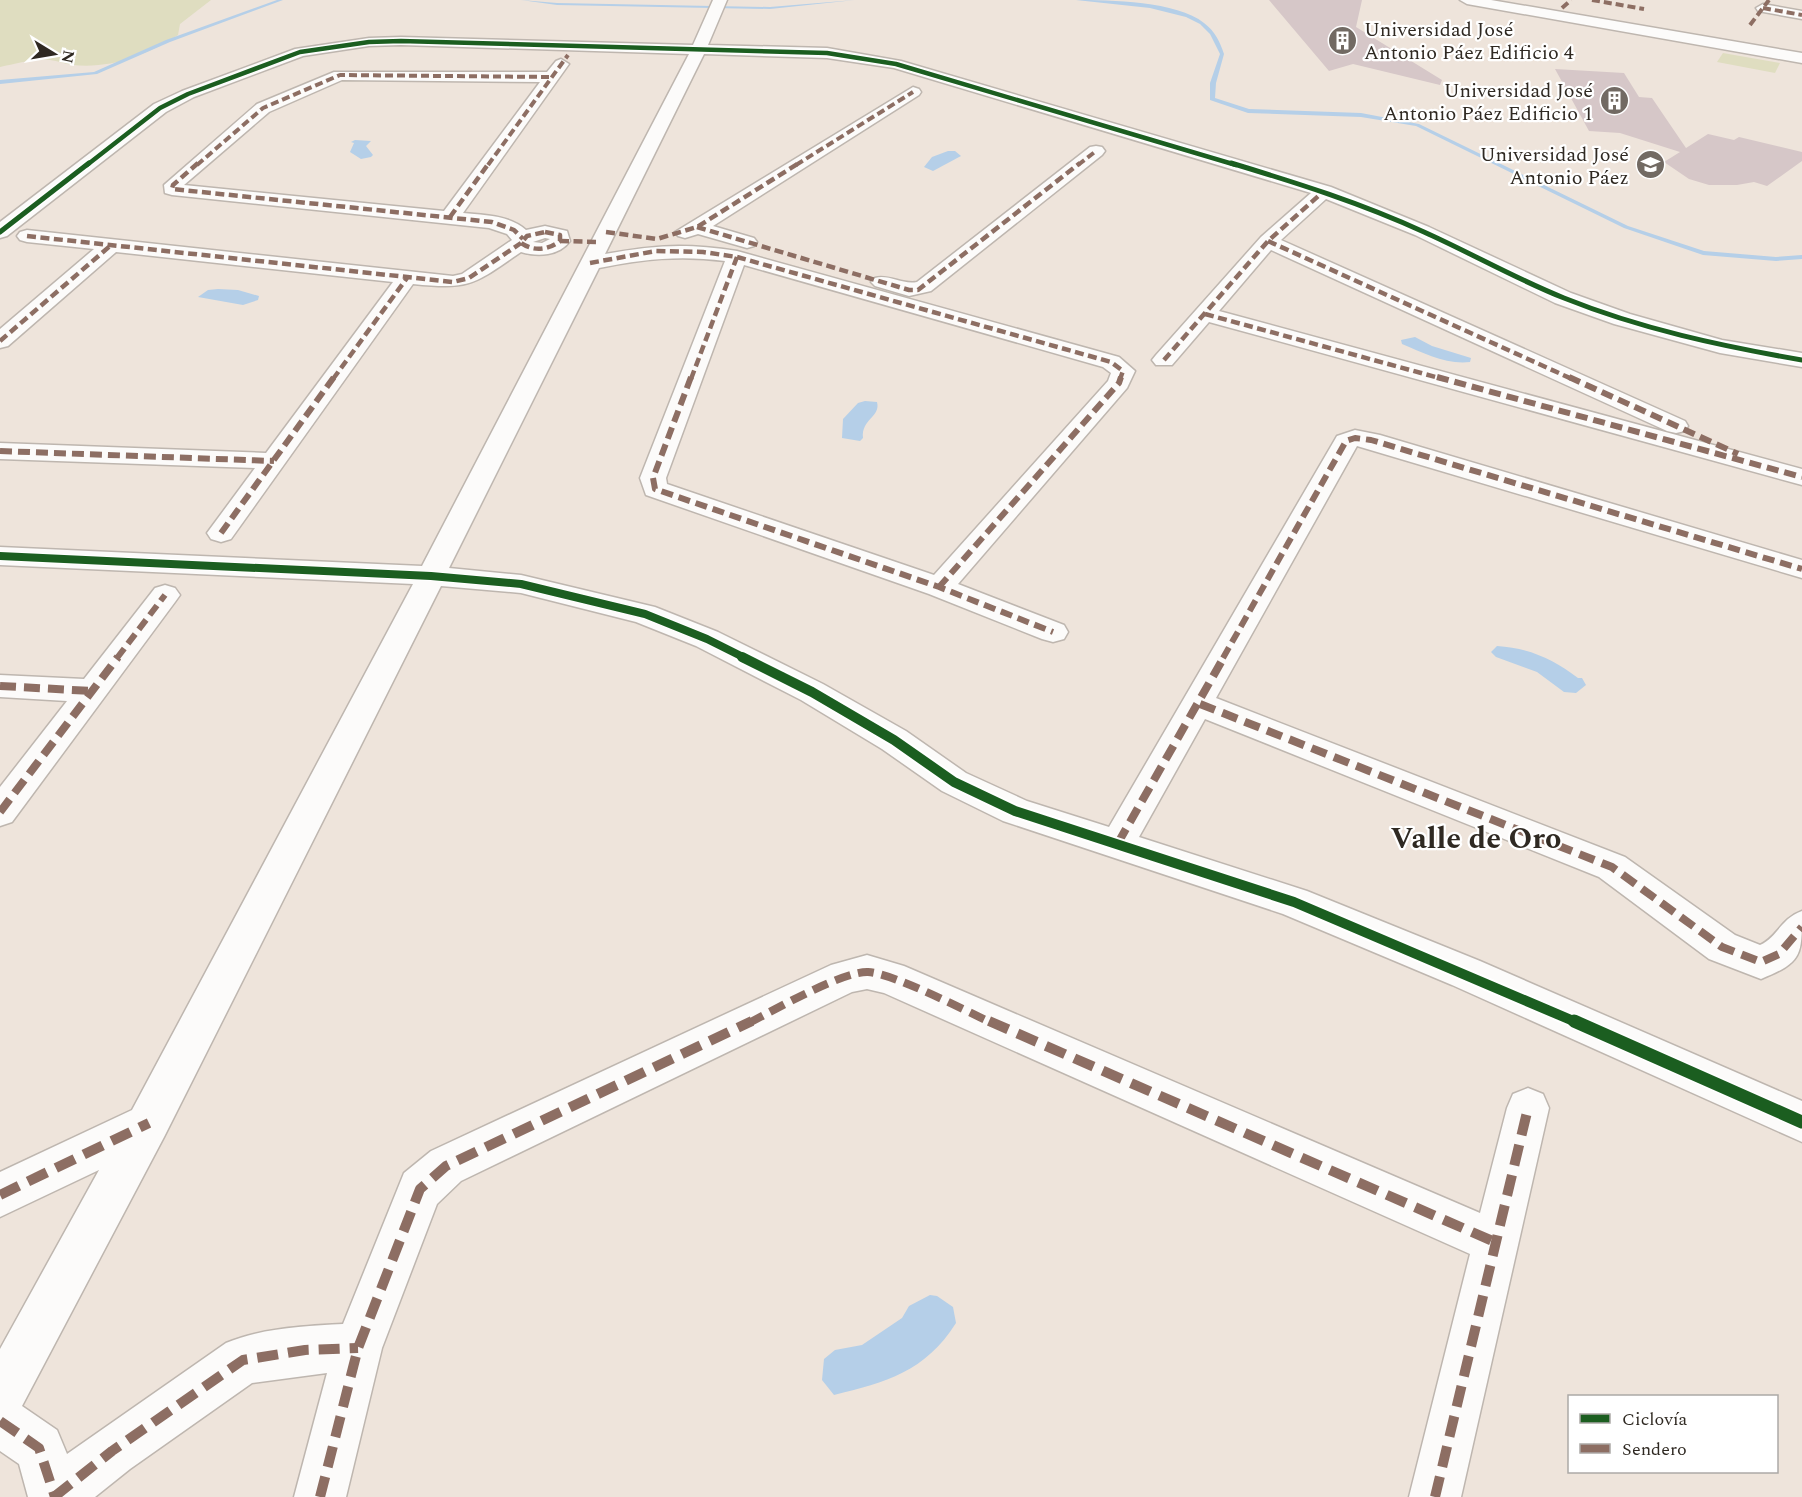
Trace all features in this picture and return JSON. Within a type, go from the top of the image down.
[{"type":"street","points":[[1467,0],[1802,49]]},
{"type":"street","points":[[1516,0],[1567,4],[1802,58]]},
{"type":"street","points":[[1592,0],[1644,9]]},
{"type":"street","points":[[1750,25],[1766,4],[1802,15]]},
{"type":"street","points":[[0,1398],[149,1123],[432,576],[700,47],[716,7]]},
{"type":"street","points":[[0,232],[160,108],[253,68],[300,52],[369,42],[401,41],[700,47],[827,53],[896,64],[1324,190],[1422,231],[1563,298],[1623,320],[1720,346],[1802,360]]},
{"type":"street","points":[[450,217],[568,55]]},
{"type":"street","points":[[552,76],[340,75],[263,108],[173,185],[172,189],[502,224],[514,230],[522,241],[536,249],[551,247],[560,241],[599,246],[657,245],[737,257],[1111,362],[1123,371],[1119,383],[939,587]]},
{"type":"street","points":[[599,246],[657,245],[697,227],[913,92]]},
{"type":"street","points":[[697,227],[909,290],[918,290],[1096,151]]},
{"type":"street","points":[[1164,360],[1268,241],[1324,190]]},
{"type":"street","points":[[27,236],[453,282],[469,278],[522,241]]},
{"type":"street","points":[[1268,241],[1770,468]]},
{"type":"street","points":[[0,341],[110,246]]},
{"type":"street","points":[[737,257],[653,478],[655,489],[939,587],[1053,632]]},
{"type":"street","points":[[221,533],[407,278]]},
{"type":"street","points":[[1205,314],[1802,477]]},
{"type":"street","points":[[1118,843],[1200,704],[1346,441],[1355,438],[1371,440],[1802,569]]},
{"type":"street","points":[[0,451],[274,461]]},
{"type":"street","points":[[0,556],[432,576],[521,584],[645,614],[707,639],[812,692],[894,740],[954,782],[1014,811],[1294,902],[1466,973],[1802,1122]]},
{"type":"street","points":[[0,812],[165,595]]},
{"type":"street","points":[[0,686],[92,691]]},
{"type":"street","points":[[1200,704],[1612,867],[1722,947],[1761,962],[1779,954],[1802,927]]},
{"type":"street","points":[[320,1497],[358,1348],[420,1189],[446,1166],[845,977],[867,972],[890,978],[1497,1243]]},
{"type":"street","points":[[1435,1497],[1528,1108]]},
{"type":"street","points":[[0,1195],[149,1123]]},
{"type":"street","points":[[0,1421],[39,1448],[55,1497],[112,1451],[243,1360],[305,1350],[358,1348]]},
{"type":"shaded area","points":[[0,0],[211,0],[180,24],[178,35],[154,49],[128,59],[87,66],[38,60],[0,67]]},
{"type":"shaded area","points":[[1723,53],[1780,63],[1775,73],[1717,62]]},
{"type":"water","points":[[371,141],[366,146],[373,155],[361,159],[350,152],[354,143],[351,142]]},
{"type":"water","points":[[955,151],[961,156],[933,171],[924,167],[932,157]]},
{"type":"water","points":[[208,290],[238,290],[259,296],[258,300],[243,305],[198,297]]},
{"type":"water","points":[[1415,337],[1432,346],[1471,358],[1470,362],[1444,360],[1402,344],[1401,340]]},
{"type":"water","points":[[877,402],[877,407],[865,426],[863,438],[860,441],[842,438],[843,419],[858,403]]},
{"type":"water","points":[[1497,646],[1520,649],[1540,656],[1578,678],[1582,678],[1586,685],[1576,693],[1564,692],[1537,672],[1496,657],[1491,652]]},
{"type":"water","points":[[930,1295],[937,1296],[953,1307],[956,1323],[944,1340],[917,1364],[903,1372],[871,1385],[834,1395],[822,1380],[824,1359],[835,1350],[862,1345],[902,1318],[909,1306]]},
{"type":"building","name":"Universidad José Antonio Páez Edificio 4","points":[[1269,0],[1362,0],[1356,27],[1442,80],[1440,85],[1353,64],[1329,71]]},
{"type":"building","points":[[1555,69],[1624,73],[1639,97],[1652,98],[1686,148],[1708,134],[1734,140],[1739,137],[1802,152],[1802,161],[1767,186],[1754,182],[1737,185],[1709,185],[1689,179],[1664,162],[1680,152],[1620,133],[1589,131]]},
{"type":"waterway","points":[[0,82],[95,73],[168,41],[281,0]]},
{"type":"waterway","points":[[523,0],[557,4],[770,8],[853,0]]},
{"type":"waterway","points":[[1078,0],[1150,6],[1170,10],[1202,23],[1214,35],[1222,54],[1213,83],[1212,99],[1248,111],[1361,115],[1417,125],[1626,227],[1703,253],[1776,259],[1802,257]]},
{"type":"marked path","points":[[1562,8],[1571,0]]},
{"type":"marked path","points":[[1592,0],[1644,9]]},
{"type":"marked path","points":[[1750,25],[1769,0]]},
{"type":"marked path","points":[[1763,8],[1802,15]]},
{"type":"marked path","points":[[450,217],[568,55]]},
{"type":"marked path","points":[[523,239],[514,230],[492,222],[172,189],[173,185],[263,108],[340,75],[552,77]]},
{"type":"marked path","points":[[606,232],[657,239],[697,227],[913,92]]},
{"type":"marked path","points":[[697,227],[909,290],[918,290],[1096,151]]},
{"type":"marked path","points":[[1164,360],[1268,241],[1324,191]]},
{"type":"marked path","points":[[545,232],[560,235],[560,241],[551,247],[541,249],[530,248],[521,243],[527,236],[545,232]]},
{"type":"marked path","points":[[27,236],[453,282],[469,278],[521,243]]},
{"type":"marked path","points":[[560,241],[600,242]]},
{"type":"marked path","points":[[1268,241],[1738,454]]},
{"type":"marked path","points":[[0,341],[110,246]]},
{"type":"marked path","points":[[590,263],[656,251],[703,252],[737,257],[1111,362],[1123,371],[1119,383],[939,587]]},
{"type":"marked path","points":[[737,257],[653,478],[655,489],[939,587],[1053,632]]},
{"type":"marked path","points":[[221,533],[407,278]]},
{"type":"marked path","points":[[1205,314],[1802,477]]},
{"type":"marked path","points":[[1118,843],[1346,441],[1355,438],[1371,440],[1802,569]]},
{"type":"marked path","points":[[0,451],[274,461]]},
{"type":"marked path","points":[[0,812],[165,595]]},
{"type":"marked path","points":[[0,686],[92,691]]},
{"type":"marked path","points":[[1200,704],[1612,867],[1722,947],[1761,962],[1779,954],[1802,927]]},
{"type":"marked path","points":[[320,1497],[358,1348],[420,1189],[446,1166],[845,977],[867,972],[890,978],[1497,1243]]},
{"type":"marked path","points":[[1435,1497],[1528,1108]]},
{"type":"marked path","points":[[0,1195],[149,1123]]},
{"type":"marked path","points":[[54,1497],[112,1451],[243,1360],[305,1350],[358,1348]]},
{"type":"marked path","points":[[0,1421],[39,1448],[55,1497]]},
{"type":"cycle path","points":[[0,232],[160,108],[188,94],[300,52],[369,42],[401,41],[827,53],[896,64],[1324,191],[1422,231],[1563,298],[1622,319],[1720,346],[1802,360]]},
{"type":"cycle path","points":[[0,556],[431,576],[521,584],[645,614],[707,639],[812,692],[894,740],[954,782],[1015,811],[1294,902],[1466,973],[1802,1122]]},
{"type":"place","name":"Universidad José Antonio Páez Edificio 4","points":[[1343,41]]},
{"type":"place","name":"Universidad José Antonio Páez Edificio 1","points":[[1614,101]]},
{"type":"place","name":"Universidad José Antonio Páez","points":[[1650,165]]},
{"type":"district","name":"Valle de Oro","points":[[1476,838]]}]
